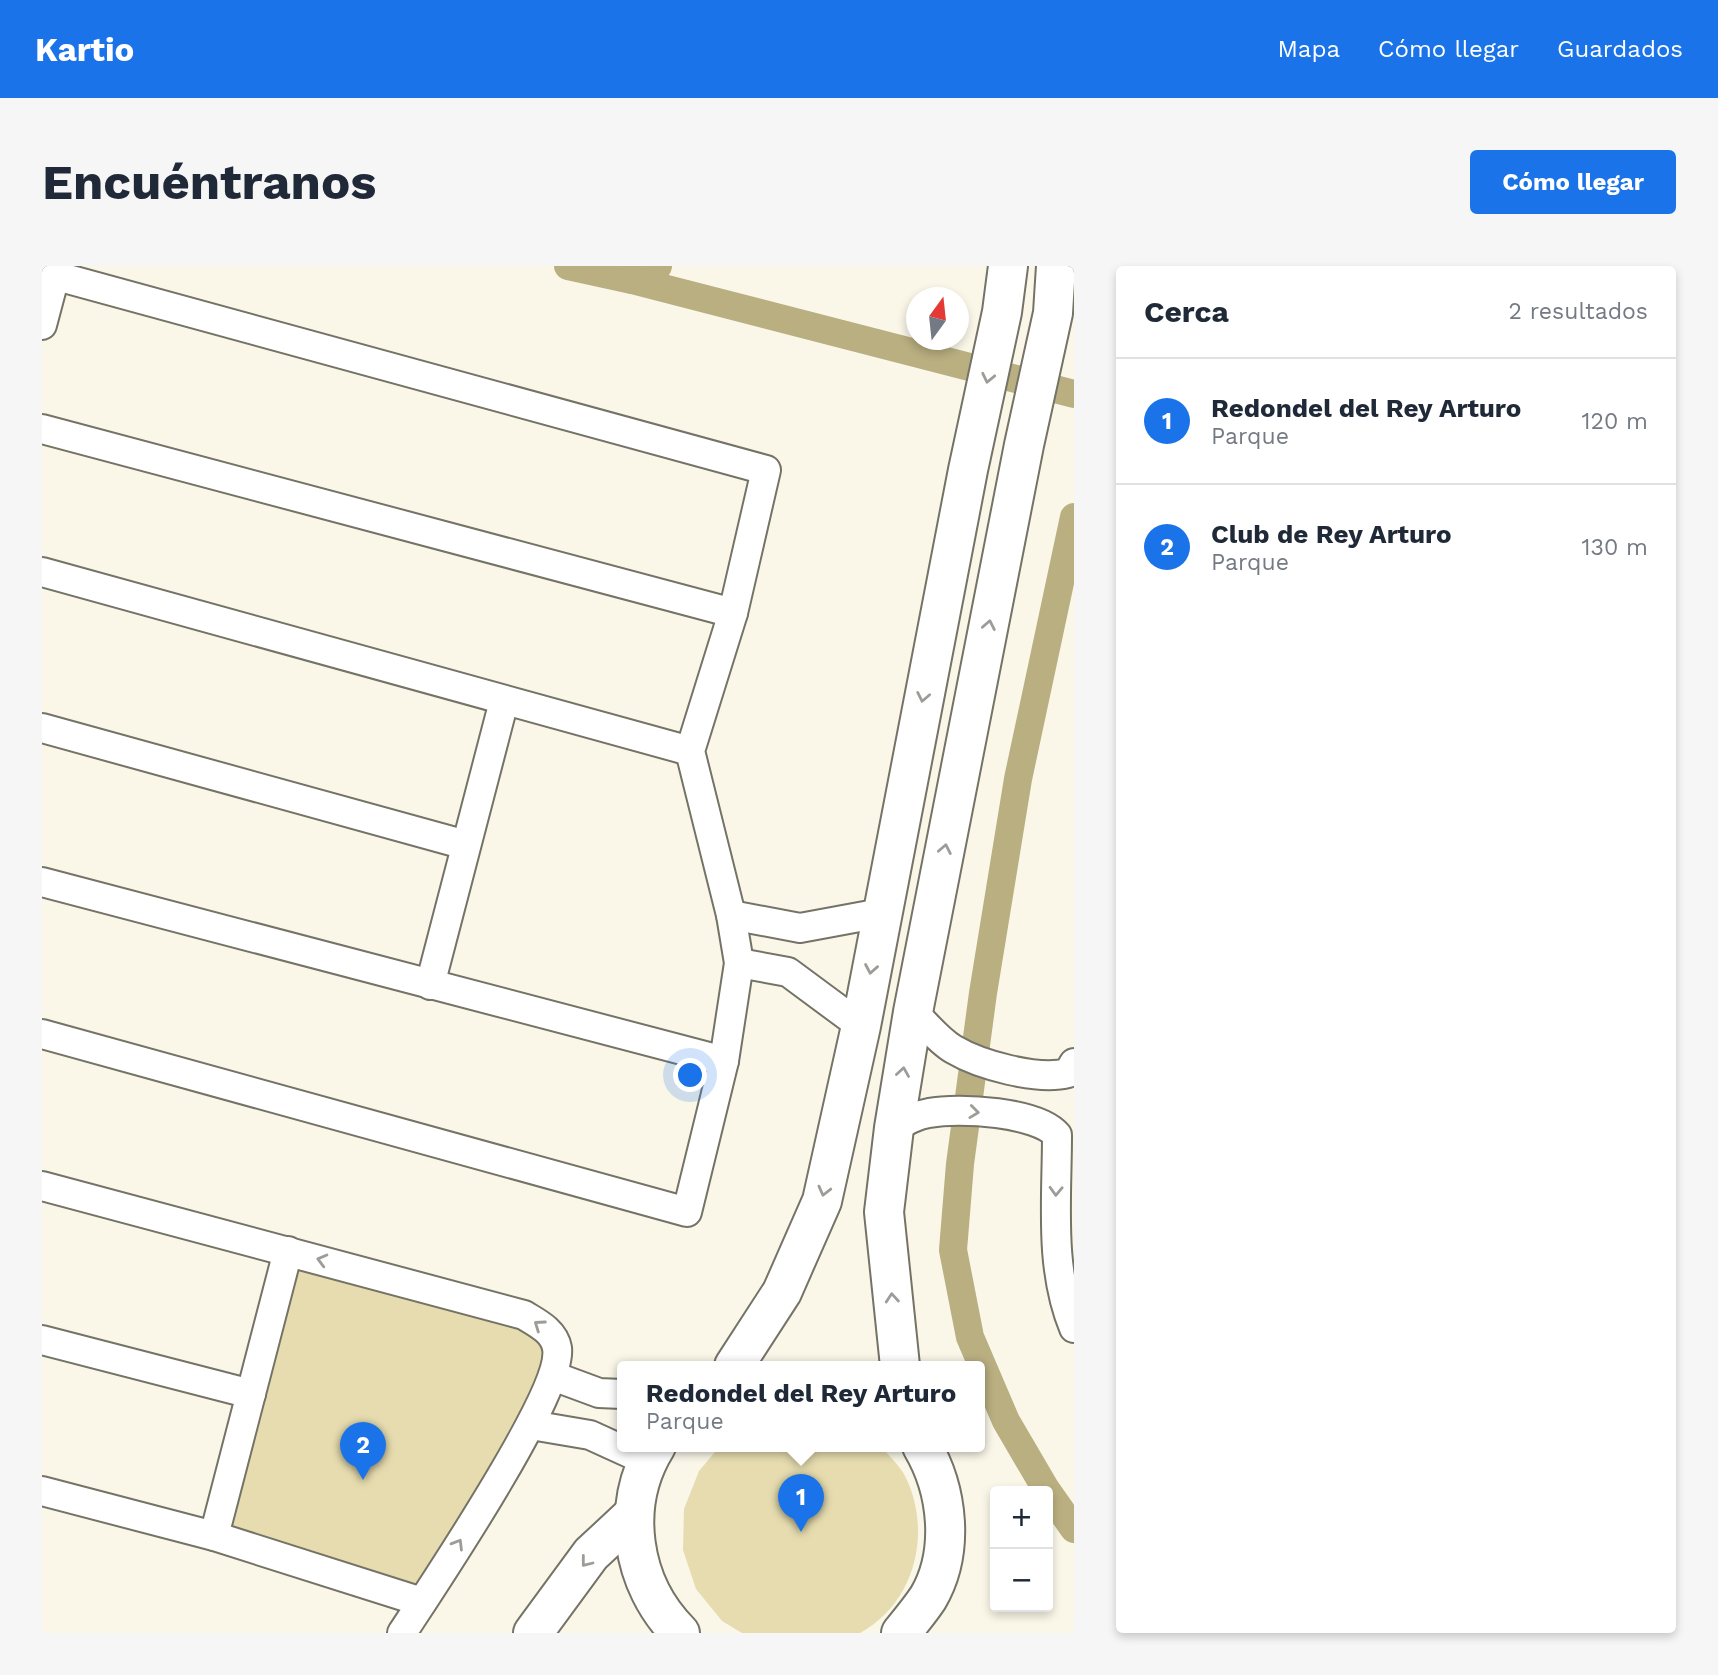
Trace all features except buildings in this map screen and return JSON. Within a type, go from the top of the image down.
[{"type":"street","points":[[737,1361],[782,1292],[822,1201],[861,1026],[881,913],[1002,312],[1008,266]]},
{"type":"street","points":[[899,1361],[884,1212],[894,1128],[913,1012],[1024,445],[1053,313],[1056,266]]},
{"type":"street","points":[[42,325],[48,274],[766,470],[733,613],[690,751],[731,915],[739,963],[723,1062],[687,1212],[42,1034]]},
{"type":"street","points":[[42,429],[733,613]]},
{"type":"street","points":[[42,572],[690,751]]},
{"type":"street","points":[[430,985],[504,701]]},
{"type":"street","points":[[42,728],[466,845]]},
{"type":"street","points":[[42,882],[723,1062]]},
{"type":"street","points":[[731,915],[800,928],[881,913]]},
{"type":"street","points":[[739,963],[788,972],[861,1026]]},
{"type":"street","points":[[913,1012],[951,1048],[970,1057],[1026,1074],[1057,1076],[1068,1073],[1074,1063]]},
{"type":"street","points":[[894,1128],[913,1117],[931,1112],[962,1110],[1013,1117],[1049,1126],[1057,1135],[1055,1214],[1062,1300],[1074,1328]]},
{"type":"street","points":[[42,1186],[524,1315],[547,1329],[557,1347],[553,1376],[531,1424],[402,1633]]},
{"type":"street","points":[[214,1536],[288,1251]]},
{"type":"street","points":[[42,1340],[251,1394]]},
{"type":"street","points":[[553,1376],[599,1393],[617,1394]]},
{"type":"street","points":[[531,1424],[590,1435],[617,1443]]},
{"type":"street","points":[[914,1633],[943,1554],[945,1509],[933,1466],[925,1452]]},
{"type":"street","points":[[651,1454],[638,1487],[634,1514],[639,1567],[661,1614],[680,1633]]},
{"type":"street","points":[[42,1491],[214,1536],[422,1602]]},
{"type":"street","points":[[533,1633],[591,1554],[634,1514]]},
{"type":"street","points":[[901,1633],[929,1597]]},
{"type":"shaded area","points":[[288,1251],[524,1315],[557,1347],[422,1602],[214,1536]]},
{"type":"shaded area","points":[[715,1452],[886,1452],[905,1476],[918,1520],[914,1564],[906,1585],[894,1604],[879,1620],[860,1633],[742,1633],[722,1621],[696,1589],[683,1550],[684,1509],[699,1471]]},
{"type":"waterway","points":[[568,266],[632,280],[658,266]]},
{"type":"waterway","points":[[632,280],[1074,394]]},
{"type":"waterway","points":[[980,1361],[970,1337],[953,1250],[960,1164],[983,993],[1018,779],[1074,517]]},
{"type":"waterway","points":[[985,1372],[1006,1421],[1044,1486]]},
{"type":"waterway","points":[[1053,1499],[1074,1529]]},
{"type":"place","name":"Club de Rey Arturo","points":[[363,1480]]},
{"type":"place","name":"Redondel del Rey Arturo","points":[[801,1532]]}]
